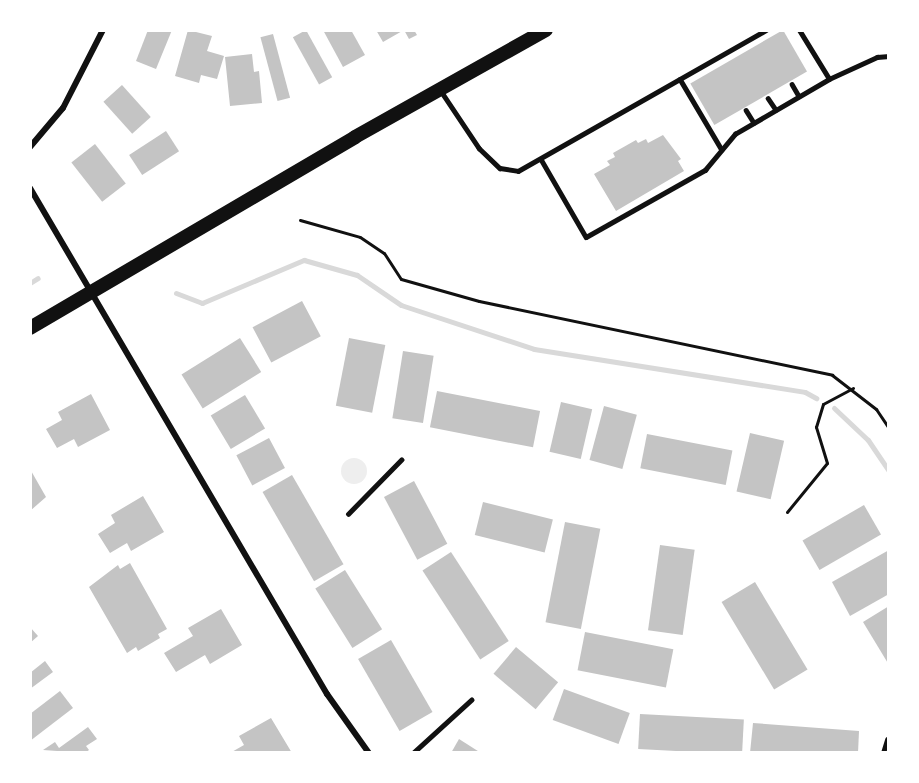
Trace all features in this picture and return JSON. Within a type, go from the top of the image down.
[{"type":"main road","points":[[30,328],[440,89],[546,30]]},
{"type":"street","points":[[30,147],[63,108],[103,30]]},
{"type":"street","points":[[30,188],[327,694],[369,753]]},
{"type":"lane","points":[[799,30],[829,79]]},
{"type":"lane","points":[[440,89],[479,148],[500,168],[518,171],[764,33]]},
{"type":"lane","points":[[541,159],[586,237],[705,170],[735,134],[829,79],[877,57],[889,56]]},
{"type":"lane","points":[[680,79],[722,150]]},
{"type":"lane","points":[[792,84],[799,96]]},
{"type":"lane","points":[[768,98],[776,110]]},
{"type":"lane","points":[[746,110],[754,123]]},
{"type":"lane","points":[[348,514],[401,460]]},
{"type":"lane","points":[[413,753],[471,700]]},
{"type":"lane","points":[[883,753],[887,740]]},
{"type":"path","points":[[300,220],[360,237],[384,253],[401,279],[478,301],[832,375],[853,388],[876,409],[889,428]]},
{"type":"path","points":[[786,512],[827,463],[816,428],[823,404],[853,388]]},
{"type":"shaded area","points":[[354,458],[363,462],[367,471],[363,480],[354,484],[345,480],[341,471],[345,462]]},
{"type":"building","points":[[148,30],[172,30],[156,69],[136,61]]},
{"type":"building","points":[[188,30],[212,36],[207,51],[224,56],[217,79],[201,75],[199,83],[175,76]]},
{"type":"building","points":[[306,30],[332,77],[319,85],[293,37]]},
{"type":"building","points":[[323,30],[351,30],[365,55],[343,67]]},
{"type":"building","points":[[376,30],[404,30],[383,42]]},
{"type":"building","points":[[404,30],[414,30],[417,35],[409,39]]},
{"type":"building","points":[[783,30],[807,72],[714,125],[690,84]]},
{"type":"building","points":[[273,34],[290,98],[278,101],[260,37]]},
{"type":"building","points":[[252,54],[254,72],[259,71],[262,103],[230,106],[225,57]]},
{"type":"building","points":[[122,85],[151,117],[132,134],[103,102]]},
{"type":"building","points":[[166,131],[179,151],[142,175],[129,155]]},
{"type":"building","points":[[663,135],[681,159],[678,161],[684,171],[616,211],[594,174],[610,165],[607,161],[615,157],[613,153],[636,140],[638,143],[646,139],[648,143]]},
{"type":"building","points":[[95,144],[126,183],[102,202],[71,162]]},
{"type":"building","points":[[302,301],[321,336],[271,363],[253,327]]},
{"type":"building","points":[[240,338],[261,372],[203,408],[181,375]]},
{"type":"building","points":[[349,338],[385,345],[372,413],[336,406]]},
{"type":"building","points":[[403,351],[434,356],[423,423],[392,418]]},
{"type":"building","points":[[437,391],[540,411],[533,447],[430,427]]},
{"type":"building","points":[[91,394],[110,430],[78,447],[74,439],[57,448],[46,429],[62,420],[58,412]]},
{"type":"building","points":[[245,395],[265,428],[231,449],[211,416]]},
{"type":"building","points":[[561,402],[592,409],[581,459],[550,452]]},
{"type":"building","points":[[604,406],[637,415],[622,469],[590,460]]},
{"type":"building","points":[[750,433],[784,441],[771,499],[737,491]]},
{"type":"building","points":[[647,434],[732,451],[726,485],[640,468]]},
{"type":"building","points":[[269,438],[285,468],[252,485],[236,455]]},
{"type":"building","points":[[30,469],[46,497],[30,511]]},
{"type":"building","points":[[292,475],[344,564],[314,581],[263,492]]},
{"type":"building","points":[[414,481],[447,544],[417,560],[384,497]]},
{"type":"building","points":[[143,496],[164,532],[131,551],[127,543],[110,553],[98,534],[115,523],[111,515]]},
{"type":"building","points":[[483,502],[553,519],[545,552],[475,535]]},
{"type":"building","points":[[864,505],[881,534],[820,570],[803,540]]},
{"type":"building","points":[[565,522],[600,529],[581,629],[546,622]]},
{"type":"building","points":[[660,545],[695,550],[683,635],[648,630]]},
{"type":"building","points":[[889,550],[889,594],[850,616],[832,582]]},
{"type":"building","points":[[451,552],[509,641],[480,659],[422,571]]},
{"type":"building","points":[[130,563],[167,629],[158,634],[160,638],[138,651],[136,647],[127,653],[89,587],[118,565],[120,569]]},
{"type":"building","points":[[345,570],[382,629],[352,648],[315,589]]},
{"type":"building","points":[[755,582],[808,669],[774,690],[722,602]]},
{"type":"building","points":[[889,606],[889,665],[863,622]]},
{"type":"building","points":[[221,609],[242,645],[210,664],[205,655],[176,672],[164,653],[193,636],[188,628]]},
{"type":"building","points":[[30,627],[38,636],[30,643]]},
{"type":"building","points":[[585,632],[673,649],[666,687],[578,670]]},
{"type":"building","points":[[391,640],[433,712],[400,731],[358,659]]},
{"type":"building","points":[[516,647],[558,682],[536,709],[494,674]]},
{"type":"building","points":[[45,661],[53,672],[30,689],[30,673]]},
{"type":"building","points":[[564,689],[630,713],[618,744],[553,720]]},
{"type":"building","points":[[60,691],[73,708],[30,741],[30,714]]},
{"type":"building","points":[[640,714],[744,719],[742,753],[638,749]]},
{"type":"building","points":[[271,718],[292,753],[230,753],[244,745],[239,736]]},
{"type":"building","points":[[753,723],[859,731],[858,753],[750,753]]},
{"type":"building","points":[[88,727],[97,739],[86,746],[89,750],[85,753],[43,750],[55,742],[59,748]]},
{"type":"building","points":[[459,739],[481,753],[451,753]]},
{"type":"waterway","points":[[176,293],[202,303],[304,260],[357,275],[401,305],[534,349],[805,392],[816,398]]},
{"type":"waterway","points":[[30,283],[38,278]]},
{"type":"waterway","points":[[834,408],[868,440],[889,471]]}]
